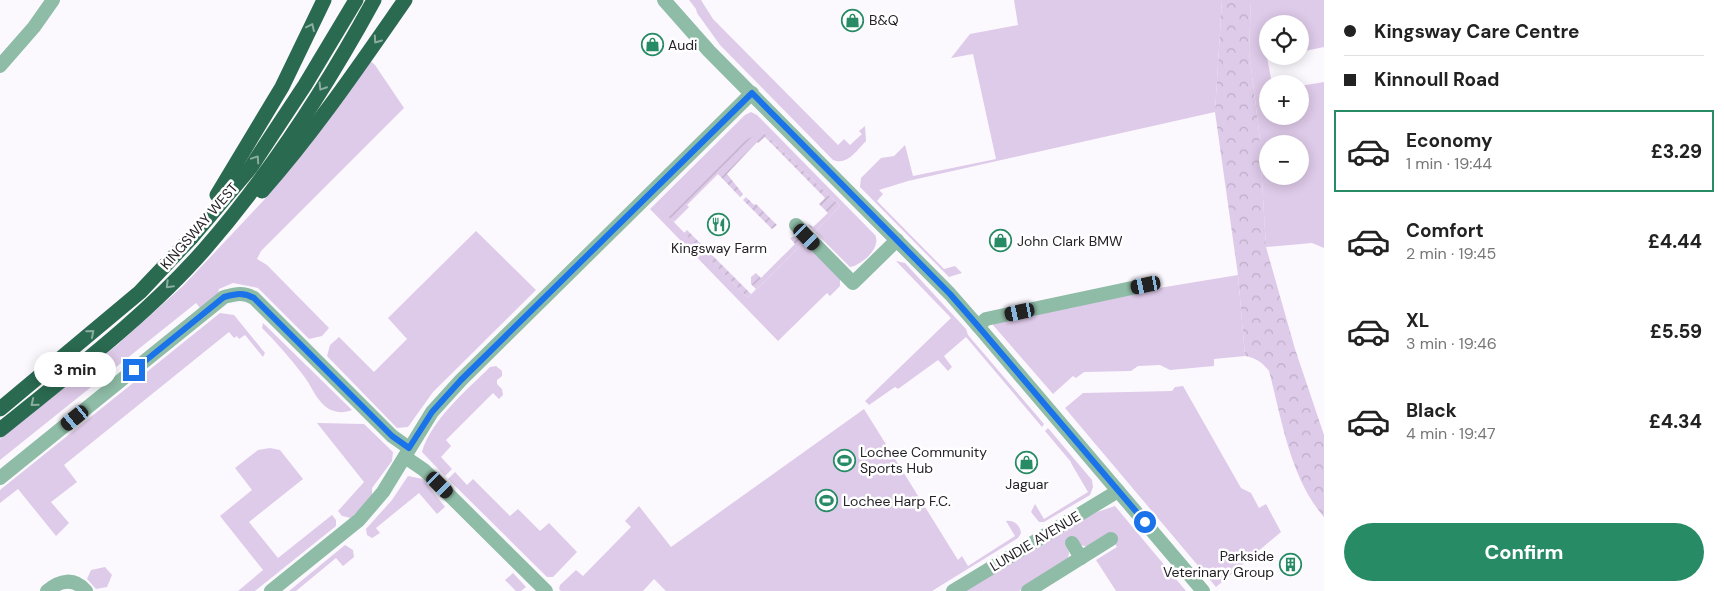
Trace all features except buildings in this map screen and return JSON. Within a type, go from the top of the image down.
[{"type":"highway","points":[[192,237],[282,87],[324,0]]},
{"type":"highway","name":"KINGSWAY WEST","points":[[0,409],[140,292],[192,237],[251,166],[305,85],[356,0]]},
{"type":"highway","name":"KINGSWAY WEST","points":[[0,430],[112,340],[203,250],[257,184],[303,117],[374,0]]},
{"type":"highway","points":[[203,250],[240,216],[296,152],[359,66],[404,0]]},
{"type":"street","points":[[0,66],[34,27],[53,0]]},
{"type":"street","points":[[664,0],[682,22],[897,240],[978,326],[1203,591]]},
{"type":"street","points":[[271,591],[358,520],[384,492],[432,412],[461,380],[752,93]]},
{"type":"street","points":[[796,225],[853,283],[897,240]]},
{"type":"street","points":[[978,326],[986,319],[1146,285]]},
{"type":"street","points":[[0,478],[224,297],[245,294],[254,298],[546,591]]},
{"type":"street","name":"LUNDIE AVENUE","points":[[952,591],[1118,491]]},
{"type":"street","points":[[1028,591],[1111,539]]},
{"type":"street","name":"LUNDIE AVENUE","points":[[1072,543],[1081,558]]},
{"type":"street","points":[[47,591],[55,585],[68,581],[81,585],[86,591]]},
{"type":"green space","points":[[689,0],[701,0],[713,19],[838,145],[844,139],[850,145],[862,134],[859,131],[865,126],[866,141],[847,159],[843,161],[833,160],[720,45]]},
{"type":"green space","points":[[1014,0],[1222,0],[1215,112],[908,181],[879,190],[883,194],[877,201],[944,269],[955,266],[962,273],[949,277],[860,187],[861,178],[881,158],[894,156],[905,145],[913,176],[996,159],[973,54],[951,58],[970,34],[1018,25]]},
{"type":"green space","points":[[1222,0],[1251,0],[1249,51],[1259,131],[1259,185],[1262,185],[1266,247],[1295,349],[1324,435],[1324,517],[1312,502],[1295,467],[1269,371],[1258,361],[1245,356],[1238,275],[1215,112]]},
{"type":"green space","points":[[1251,0],[1324,0],[1324,47],[1309,50],[1309,15],[1259,15],[1259,65],[1268,65],[1270,75],[1259,75],[1259,125],[1309,125],[1309,84],[1324,82],[1324,248],[1312,243],[1266,247],[1262,185],[1309,185],[1309,135],[1259,135],[1249,51]]},
{"type":"green space","points":[[369,60],[375,65],[404,108],[261,251],[257,259],[267,265],[329,328],[322,336],[309,339],[258,288],[233,283],[219,289],[218,294],[201,309],[196,303],[0,460],[0,439],[117,345],[183,286],[264,200],[332,114]]},
{"type":"green space","points":[[751,112],[757,115],[875,235],[876,239],[875,247],[870,255],[858,264],[850,267],[815,232],[840,206],[762,131],[666,214],[748,298],[805,241],[840,278],[840,286],[830,296],[827,293],[778,341],[650,209],[745,115]]},
{"type":"green space","points":[[762,131],[840,206],[815,232],[808,225],[813,227],[828,213],[819,204],[825,198],[765,137],[757,142],[727,174],[743,194],[740,197],[718,174],[687,205],[689,207],[674,222],[665,214],[732,148]]},
{"type":"green space","points":[[746,197],[754,205],[756,204],[777,225],[772,229],[743,200]]},
{"type":"green space","points":[[687,230],[751,294],[756,289],[751,284],[751,277],[756,273],[761,278],[795,244],[790,238],[798,235],[805,241],[748,298],[684,233]]},
{"type":"green space","points":[[476,231],[536,290],[433,392],[408,427],[397,428],[327,356],[330,345],[339,337],[374,372],[407,339],[388,318]]},
{"type":"green space","points":[[896,261],[905,263],[966,329],[968,335],[1044,424],[1042,427],[966,337],[944,356],[952,367],[948,371],[938,360],[898,389],[895,387],[869,405],[865,401],[951,318]]},
{"type":"green space","points":[[1238,275],[1245,356],[1214,359],[1214,366],[1170,370],[1160,365],[1138,366],[1131,371],[1084,372],[1076,378],[1073,376],[1053,394],[993,325],[995,321],[1153,289]]},
{"type":"green space","points":[[220,313],[234,315],[265,353],[263,357],[245,335],[239,339],[237,336],[234,338],[229,332],[64,465],[77,482],[51,502],[69,523],[56,536],[18,489],[0,503],[0,490]]},
{"type":"green space","points":[[263,323],[352,410],[338,412],[325,406],[317,398],[306,379],[262,328]]},
{"type":"green space","points":[[496,366],[502,371],[502,376],[497,380],[497,384],[502,389],[503,395],[499,399],[493,393],[446,440],[451,446],[441,457],[452,469],[445,476],[422,452],[427,440],[433,428],[451,406],[490,367]]},
{"type":"green space","points":[[1183,386],[1241,488],[1251,493],[1259,508],[1266,504],[1281,532],[1216,587],[1065,408],[1083,393],[1172,391],[1175,387]]},
{"type":"green space","name":"Lochee Community Sports Hub","points":[[864,409],[958,560],[962,556],[968,566],[1015,536],[1006,521],[1012,521],[1018,525],[1021,533],[1018,538],[932,591],[666,591],[654,579],[643,591],[561,591],[559,589],[560,585],[576,570],[583,576],[631,527],[625,521],[639,506],[671,547]]},
{"type":"green space","points":[[317,423],[364,424],[393,452],[392,461],[372,488],[372,496],[351,518],[342,516],[338,511],[364,482]]},
{"type":"green space","points":[[1048,428],[1092,480],[1093,487],[1090,495],[1044,522],[1039,522],[1031,512],[1035,504],[1044,519],[1088,492],[1071,462],[1045,431]]},
{"type":"green space","points":[[270,448],[280,450],[303,479],[249,522],[278,558],[332,515],[336,520],[336,526],[255,591],[238,591],[263,570],[220,516],[252,490],[235,468],[258,450]]},
{"type":"green space","points":[[455,472],[467,485],[473,479],[510,516],[518,509],[540,531],[549,523],[577,552],[553,577],[547,577],[448,479]]},
{"type":"green space","points":[[408,476],[423,479],[445,507],[437,514],[419,493],[376,528],[380,533],[372,538],[367,535],[366,529],[392,500]]},
{"type":"green space","points":[[1115,506],[1186,591],[1116,591],[1096,560],[1117,547],[1109,535],[1088,547],[1081,545],[1076,538],[1065,544],[1069,552],[1068,560],[1019,591],[962,591],[1040,543],[1097,512]]},
{"type":"green space","points":[[345,545],[353,550],[354,557],[343,566],[336,558],[296,591],[289,591]]},
{"type":"green space","points":[[105,567],[112,575],[107,587],[96,589],[87,579],[91,570]]},
{"type":"green space","points":[[513,573],[526,587],[521,591],[516,591],[505,580]]},
{"type":"place","name":"B&Q","points":[[853,20]]},
{"type":"place","name":"Audi","points":[[652,45]]},
{"type":"place","name":"Kingsway Farm","points":[[719,225]]},
{"type":"place","name":"John Clark BMW","points":[[1001,241]]},
{"type":"place","name":"Lochee Community Sports Hub","points":[[844,460]]},
{"type":"place","name":"Jaguar","points":[[1027,462]]},
{"type":"place","name":"Lochee Harp F.C.","points":[[827,501]]},
{"type":"place","name":"Parkside Veterinary Group","points":[[1290,564]]},
{"type":"route","points":[[134,370],[224,297],[245,294],[254,298],[392,436],[409,448],[432,412],[461,380],[752,93],[950,294],[1145,522]]}]
